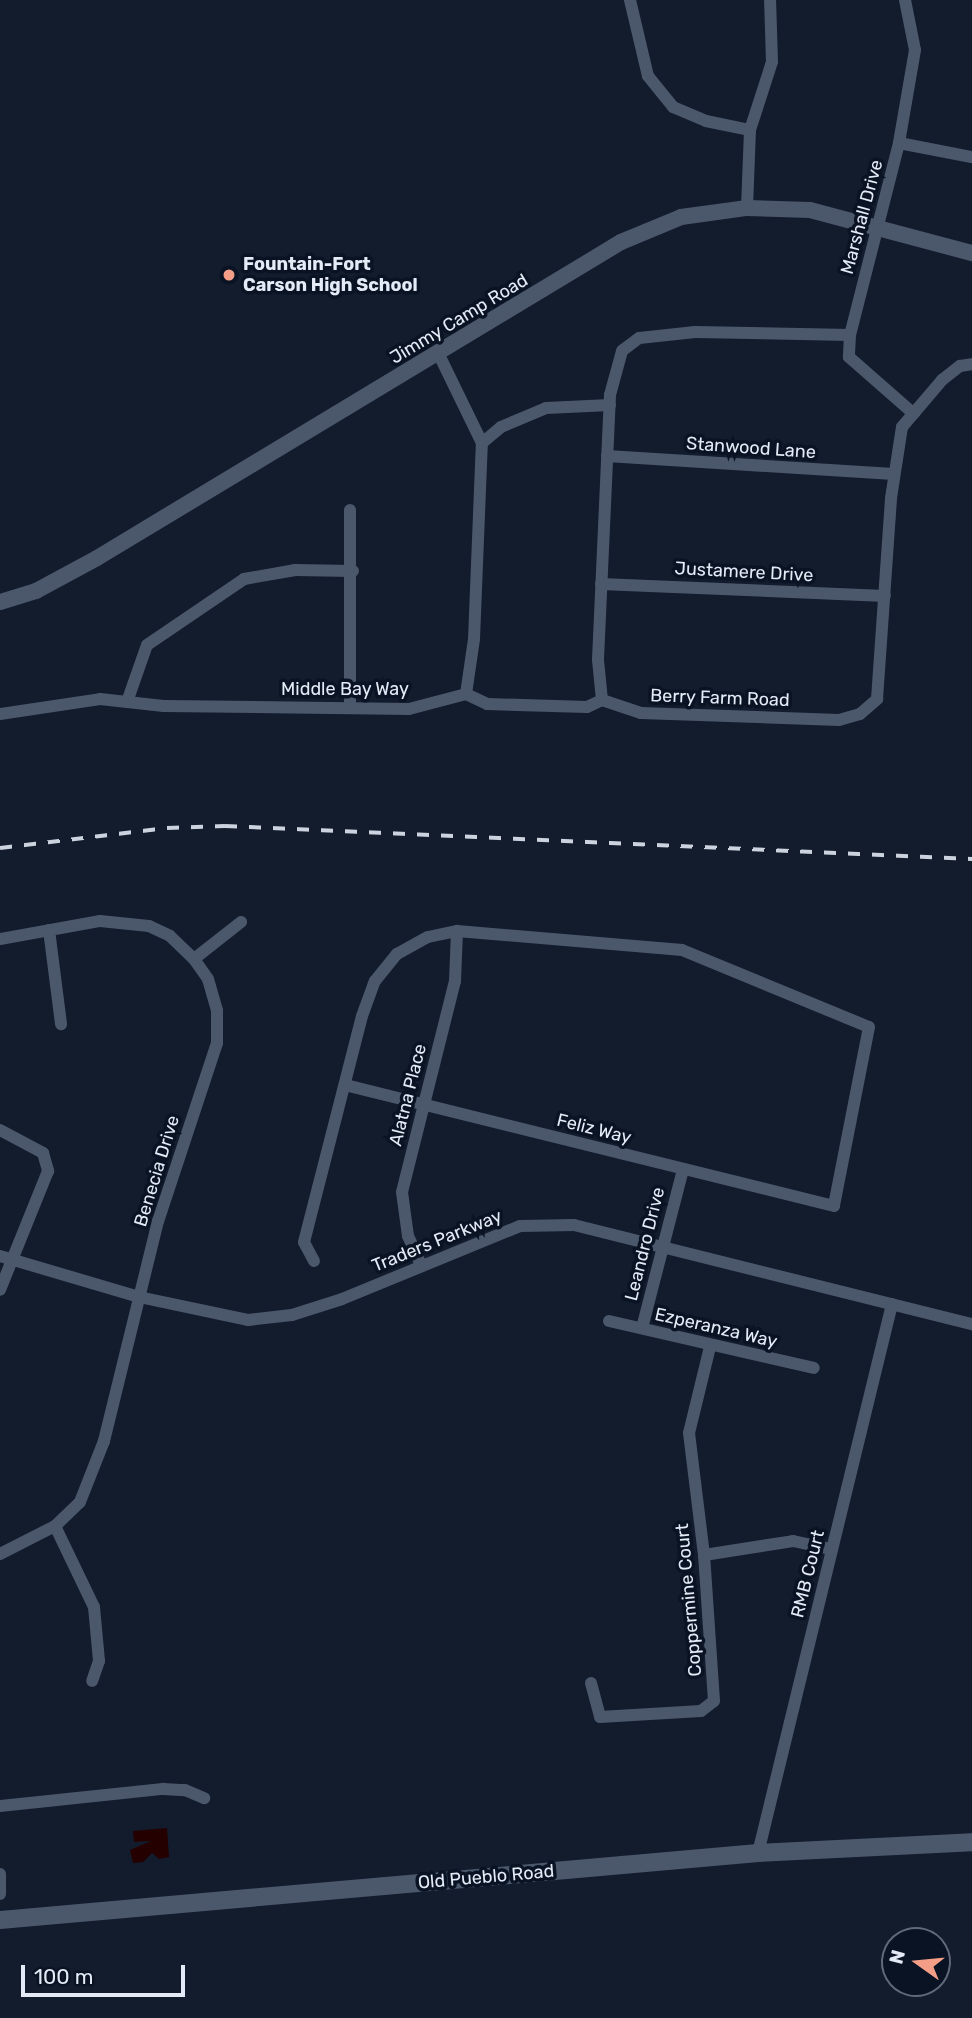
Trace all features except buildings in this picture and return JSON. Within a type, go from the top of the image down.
[{"type":"main road","name":"Old Pueblo Road","points":[[0,1920],[758,1853],[972,1842]]},
{"type":"street","points":[[630,0],[648,76],[673,107],[706,121],[750,130]]},
{"type":"street","points":[[747,208],[750,130],[772,62],[770,0]]},
{"type":"street","name":"Marshall Drive","points":[[849,335],[899,144],[915,50],[905,0]]},
{"type":"street","points":[[899,144],[972,157]]},
{"type":"street","name":"Jimmy Camp Road","points":[[0,602],[36,592],[97,558],[439,355],[621,242],[681,217],[747,208],[810,210],[972,253]]},
{"type":"street","points":[[439,355],[482,443],[474,639],[466,694],[487,704],[587,707],[602,700],[598,660],[610,405],[615,365],[622,351],[639,338],[695,332],[849,335],[849,357],[914,414]]},
{"type":"street","name":"Berry Farm Road","points":[[602,700],[641,713],[839,720],[860,714],[877,699],[881,680],[893,474],[902,427],[942,380],[960,366],[972,364]]},
{"type":"street","points":[[482,443],[501,427],[547,408],[610,405]]},
{"type":"street","name":"Stanwood Lane","points":[[607,456],[893,474]]},
{"type":"street","points":[[350,510],[353,571],[350,707]]},
{"type":"street","points":[[127,702],[147,645],[244,579],[295,570],[353,571]]},
{"type":"street","name":"Justamere Drive","points":[[601,584],[885,596]]},
{"type":"street","name":"Middle Bay Way","points":[[0,714],[100,699],[127,702],[409,709],[466,694]]},
{"type":"street","name":"Benecia Drive","points":[[0,939],[100,921],[149,926],[170,936],[194,959],[208,979],[214,1000],[217,1043],[158,1221],[104,1440],[80,1502],[55,1526],[0,1554]]},
{"type":"street","points":[[194,959],[241,922]]},
{"type":"street","points":[[49,930],[61,1024]]},
{"type":"street","points":[[314,1261],[304,1242],[375,981],[397,954],[428,937],[457,931]]},
{"type":"street","name":"Feliz Way","points":[[345,1085],[834,1206],[869,1027],[682,950],[457,931]]},
{"type":"street","name":"Alatna Place","points":[[421,1265],[408,1236],[402,1192],[455,981],[457,931]]},
{"type":"street","points":[[0,1130],[43,1153],[48,1171],[6,1258],[0,1290]]},
{"type":"street","name":"Leandro Drive","points":[[642,1328],[683,1169]]},
{"type":"street","name":"Traders Parkway","points":[[6,1258],[138,1297],[248,1320],[292,1315],[520,1226],[574,1225],[892,1304]]},
{"type":"street","points":[[892,1304],[972,1324]]},
{"type":"street","name":"RMB Court","points":[[758,1853],[892,1304]]},
{"type":"street","name":"Ezperanza Way","points":[[610,1321],[710,1347],[814,1368]]},
{"type":"street","name":"Coppermine Court","points":[[591,1683],[600,1717],[701,1711],[714,1701],[704,1555],[689,1433],[710,1347]]},
{"type":"street","points":[[55,1526],[94,1607],[99,1661],[92,1681]]},
{"type":"street","points":[[704,1555],[793,1541],[832,1549]]},
{"type":"street","points":[[0,1806],[163,1789],[185,1790],[204,1798]]},
{"type":"street","points":[[0,1874],[0,1894]]},
{"type":"shaded area","points":[[167,1828],[169,1857],[159,1859],[152,1853],[143,1862],[133,1863],[130,1850],[151,1841],[134,1842],[133,1831]]},
{"type":"railway","points":[[0,848],[167,828],[225,826],[972,859]]},
{"type":"place","name":"Fountain-Fort Carson High School","points":[[229,275]]}]
